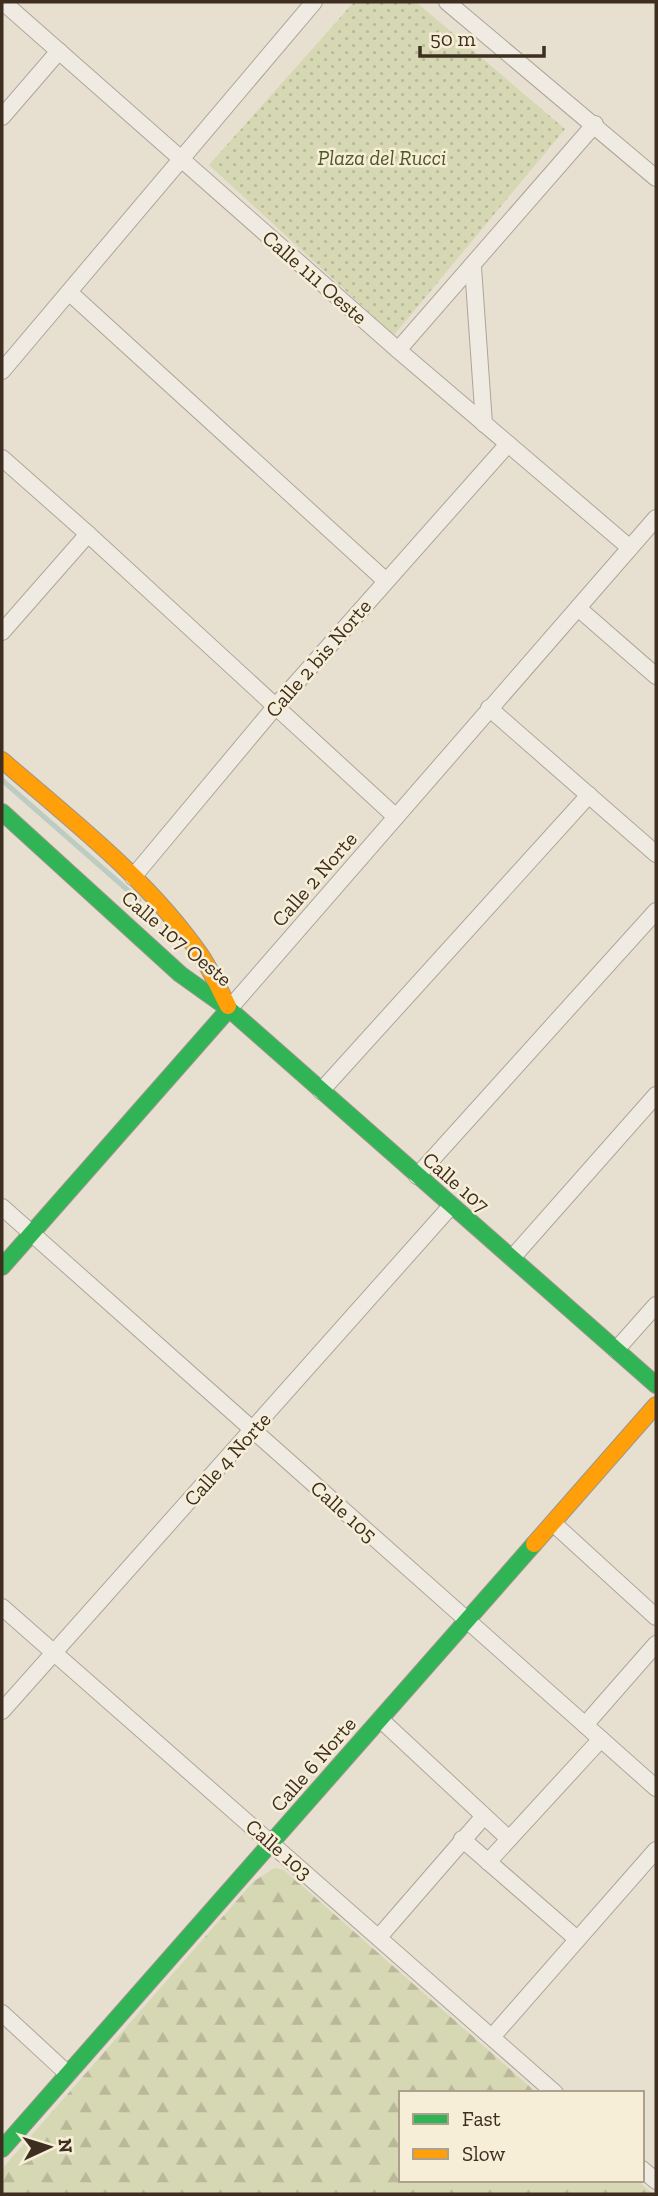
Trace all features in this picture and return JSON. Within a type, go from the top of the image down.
[{"type":"street","name":"Calle 111 Oeste","points":[[3,2],[398,350],[630,548]]},
{"type":"street","points":[[2,370],[314,2]]},
{"type":"street","points":[[447,2],[656,178]]},
{"type":"street","points":[[2,117],[59,51]]},
{"type":"street","points":[[398,350],[595,124]]},
{"type":"street","points":[[472,267],[484,424]]},
{"type":"street","points":[[69,293],[386,581]]},
{"type":"street","name":"Calle 2 bis Norte","points":[[133,877],[275,707],[508,444]]},
{"type":"street","points":[[2,458],[396,817]]},
{"type":"street","name":"Calle 2 Norte","points":[[2,1267],[656,518]]},
{"type":"street","points":[[2,632],[88,534]]},
{"type":"street","points":[[578,608],[656,676]]},
{"type":"street","points":[[489,708],[656,854]]},
{"type":"street","name":"Calle 107 Oeste","points":[[2,760],[133,877],[199,951],[229,1009]]},
{"type":"street","points":[[321,1091],[589,796]]},
{"type":"street","name":"Calle 107 Oeste","points":[[4,818],[180,974],[229,1009]]},
{"type":"street","points":[[417,1176],[656,911]]},
{"type":"street","name":"Calle 107","points":[[229,1009],[656,1385]]},
{"type":"street","points":[[512,1258],[656,1095]]},
{"type":"street","name":"Calle 4 Norte","points":[[2,1710],[451,1206]]},
{"type":"street","name":"Calle 105","points":[[2,1207],[656,1788]]},
{"type":"street","points":[[616,1350],[656,1305]]},
{"type":"street","name":"Calle 6 Norte","points":[[2,2150],[656,1405]]},
{"type":"street","points":[[553,1523],[653,1607]]},
{"type":"street","name":"Calle 103","points":[[2,1607],[553,2091]]},
{"type":"street","points":[[585,1725],[656,1644]]},
{"type":"street","points":[[380,1719],[509,1839]]},
{"type":"street","points":[[488,1862],[601,1739]]},
{"type":"street","points":[[379,1937],[484,1816]]},
{"type":"street","points":[[462,1839],[577,1939]]},
{"type":"street","points":[[492,2037],[656,1850]]},
{"type":"street","points":[[2,2013],[68,2074]]},
{"type":"green space","name":"Plaza del Rucci","points":[[354,2],[416,2],[565,129],[394,335],[209,165]]},
{"type":"green space","points":[[274,1868],[284,1870],[535,2091],[399,2091],[399,2182],[639,2182],[653,2194],[2,2194],[2,2169],[253,1882]]},
{"type":"waterway","points":[[2,780],[139,900]]},
{"type":"traffic: fast","points":[[2,812],[180,974],[229,1009],[656,1385]]},
{"type":"traffic: fast","points":[[2,1267],[229,1009]]},
{"type":"traffic: fast","points":[[2,2149],[534,1544]]},
{"type":"traffic: slow","points":[[2,760],[107,851],[156,900],[200,954],[228,1006]]},
{"type":"traffic: slow","points":[[534,1544],[656,1405]]}]
